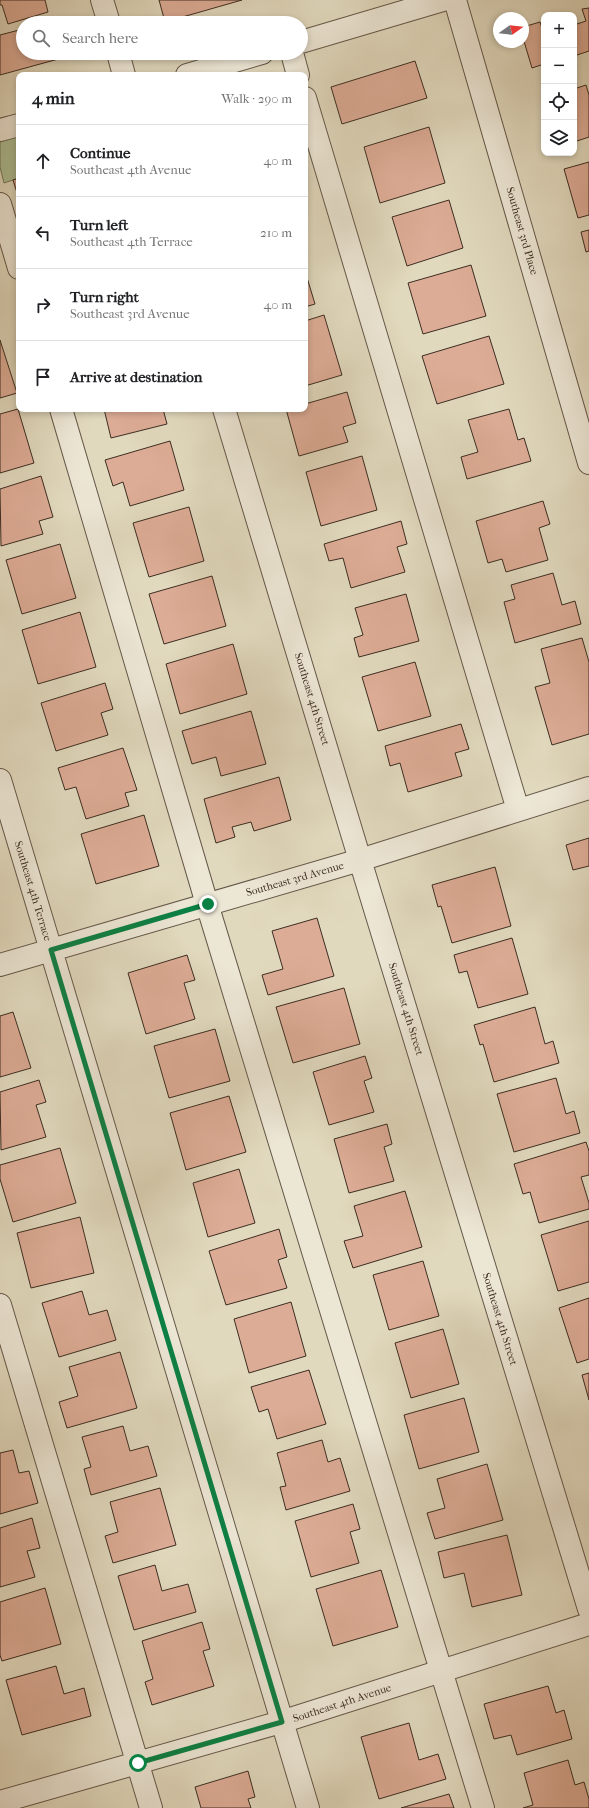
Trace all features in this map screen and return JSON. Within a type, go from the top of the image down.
[{"type":"street","points":[[102,0],[107,16]]},
{"type":"street","points":[[308,40],[443,0]]},
{"type":"street","name":"Southeast 3rd Place","points":[[455,0],[589,462]]},
{"type":"street","points":[[120,60],[123,72]]},
{"type":"street","points":[[197,72],[238,60]]},
{"type":"street","points":[[294,60],[297,72]]},
{"type":"street","points":[[308,108],[518,810]]},
{"type":"street","points":[[0,130],[16,126]]},
{"type":"street","points":[[0,204],[16,258]]},
{"type":"street","points":[[62,412],[208,904],[483,1808]]},
{"type":"street","name":"Southeast 4th Street","points":[[225,412],[589,1609]]},
{"type":"street","name":"Southeast 4th Terrace","points":[[0,780],[308,1808]]},
{"type":"street","name":"Southeast 3rd Avenue","points":[[0,965],[360,860],[589,788]]},
{"type":"street","points":[[0,1305],[151,1808]]},
{"type":"street","name":"Southeast 4th Avenue","points":[[0,1802],[282,1722],[589,1624]]},
{"type":"green space","points":[[16,137],[16,179],[4,183],[0,167],[0,142]]},
{"type":"building","points":[[0,0],[45,0],[48,12],[35,16],[16,16],[16,22],[8,24],[2,5],[0,5]]},
{"type":"building","points":[[159,0],[242,0],[186,16],[163,16]]},
{"type":"building","points":[[589,8],[589,51],[577,55],[577,24],[586,21],[582,9]]},
{"type":"building","points":[[540,22],[541,25],[541,65],[532,68],[526,48],[529,48],[529,25]]},
{"type":"building","points":[[16,31],[16,60],[55,60],[0,75],[0,35]]},
{"type":"building","points":[[415,61],[427,98],[342,124],[331,87]]},
{"type":"building","points":[[586,85],[589,95],[589,137],[577,141],[577,120],[577,88]]},
{"type":"building","points":[[429,127],[445,183],[380,203],[364,147]]},
{"type":"building","points":[[589,162],[589,215],[578,218],[564,169]]},
{"type":"building","points":[[16,179],[16,190],[13,180]]},
{"type":"building","points":[[449,200],[463,248],[407,266],[392,217]]},
{"type":"building","points":[[589,230],[589,251],[586,252],[581,232]]},
{"type":"building","points":[[471,265],[486,316],[423,334],[408,283]]},
{"type":"building","points":[[308,281],[315,304],[308,306]]},
{"type":"building","points":[[324,315],[342,375],[308,385],[308,320]]},
{"type":"building","points":[[489,336],[504,384],[437,404],[422,356]]},
{"type":"building","points":[[0,340],[16,393],[0,398]]},
{"type":"building","points":[[347,392],[356,423],[343,427],[348,442],[299,456],[287,412],[308,412],[308,403]]},
{"type":"building","points":[[509,409],[518,440],[524,438],[531,461],[467,479],[461,457],[478,452],[468,420]]},
{"type":"building","points":[[16,410],[16,412],[19,412],[34,463],[0,473],[0,414]]},
{"type":"building","points":[[105,412],[164,412],[167,424],[111,438]]},
{"type":"building","points":[[170,441],[184,490],[130,506],[123,482],[113,486],[105,460]]},
{"type":"building","points":[[362,456],[377,510],[321,526],[306,472]]},
{"type":"building","points":[[41,476],[53,517],[39,521],[43,534],[1,546],[0,489]]},
{"type":"building","points":[[543,501],[550,524],[539,528],[548,560],[506,572],[502,559],[488,563],[476,521]]},
{"type":"building","points":[[189,507],[204,561],[149,577],[133,523]]},
{"type":"building","points":[[401,521],[407,544],[397,547],[405,572],[351,588],[343,558],[329,561],[324,544]]},
{"type":"building","points":[[60,544],[76,598],[22,614],[6,560]]},
{"type":"building","points":[[553,573],[562,605],[575,601],[581,624],[515,643],[504,602],[515,599],[511,585]]},
{"type":"building","points":[[212,576],[226,626],[164,644],[149,594]]},
{"type":"building","points":[[406,594],[419,641],[359,657],[354,638],[363,635],[355,608]]},
{"type":"building","points":[[80,612],[96,667],[38,684],[22,630]]},
{"type":"building","points":[[582,638],[589,662],[589,734],[552,745],[535,687],[550,683],[541,649]]},
{"type":"building","points":[[233,644],[247,694],[180,714],[166,664]]},
{"type":"building","points":[[415,662],[431,716],[378,731],[362,677]]},
{"type":"building","points":[[105,683],[113,709],[101,713],[108,735],[56,751],[41,703]]},
{"type":"building","points":[[251,711],[266,764],[221,776],[216,757],[192,764],[182,731]]},
{"type":"building","points":[[461,724],[469,749],[455,753],[462,776],[408,792],[400,763],[390,766],[385,746]]},
{"type":"building","points":[[123,748],[137,790],[125,793],[129,806],[86,819],[76,787],[65,790],[58,768]]},
{"type":"building","points":[[279,777],[291,820],[254,831],[251,822],[232,827],[235,837],[216,843],[204,799]]},
{"type":"building","points":[[144,815],[159,866],[96,884],[81,834]]},
{"type":"building","points":[[589,838],[589,866],[573,870],[566,845]]},
{"type":"building","points":[[495,867],[511,926],[452,943],[441,906],[438,907],[432,885]]},
{"type":"building","points":[[317,918],[334,976],[268,995],[262,975],[283,969],[272,931]]},
{"type":"building","points":[[512,938],[528,994],[478,1008],[467,971],[459,973],[454,955]]},
{"type":"building","points":[[187,955],[195,980],[184,983],[195,1019],[146,1034],[128,973]]},
{"type":"building","points":[[344,988],[360,1044],[293,1063],[276,1007]]},
{"type":"building","points":[[535,1007],[545,1044],[553,1041],[559,1063],[494,1082],[483,1044],[480,1045],[474,1025]]},
{"type":"building","points":[[13,1012],[31,1068],[0,1077],[0,1016]]},
{"type":"building","points":[[215,1029],[230,1081],[169,1098],[154,1046]]},
{"type":"building","points":[[365,1056],[372,1078],[364,1081],[374,1112],[329,1125],[313,1072]]},
{"type":"building","points":[[556,1078],[566,1114],[574,1111],[580,1133],[514,1152],[497,1094]]},
{"type":"building","points":[[39,1080],[46,1102],[36,1105],[46,1137],[1,1150],[0,1092]]},
{"type":"building","points":[[229,1096],[246,1152],[186,1170],[170,1113]]},
{"type":"building","points":[[387,1124],[392,1144],[384,1147],[394,1181],[349,1193],[334,1139]]},
{"type":"building","points":[[586,1142],[589,1151],[589,1175],[581,1177],[589,1203],[589,1209],[539,1223],[530,1192],[523,1194],[514,1164]]},
{"type":"building","points":[[60,1148],[76,1203],[13,1222],[0,1179],[0,1165]]},
{"type":"building","points":[[239,1169],[255,1223],[208,1237],[193,1183]]},
{"type":"building","points":[[405,1191],[422,1247],[353,1268],[344,1241],[363,1236],[354,1206]]},
{"type":"building","points":[[80,1217],[94,1273],[31,1288],[17,1233]]},
{"type":"building","points":[[589,1221],[589,1282],[558,1291],[541,1235]]},
{"type":"building","points":[[279,1229],[287,1257],[278,1260],[287,1288],[226,1305],[209,1251]]},
{"type":"building","points":[[423,1261],[439,1316],[389,1330],[373,1275]]},
{"type":"building","points":[[82,1291],[89,1315],[107,1310],[116,1340],[59,1357],[42,1303]]},
{"type":"building","points":[[589,1298],[589,1359],[577,1363],[559,1308]]},
{"type":"building","points":[[291,1302],[306,1356],[249,1373],[234,1319]]},
{"type":"building","points":[[443,1329],[459,1384],[411,1398],[395,1343]]},
{"type":"building","points":[[120,1352],[137,1408],[67,1428],[59,1402],[78,1396],[69,1367]]},
{"type":"building","points":[[309,1370],[326,1424],[277,1439],[268,1409],[259,1412],[251,1387]]},
{"type":"building","points":[[589,1373],[589,1400],[582,1375]]},
{"type":"building","points":[[464,1398],[479,1452],[419,1469],[404,1415]]},
{"type":"building","points":[[123,1426],[130,1451],[148,1446],[157,1476],[91,1495],[84,1469],[91,1467],[82,1437]]},
{"type":"building","points":[[322,1440],[328,1462],[340,1458],[350,1491],[286,1510],[280,1487],[286,1486],[277,1453]]},
{"type":"building","points":[[13,1450],[19,1473],[29,1471],[38,1503],[0,1514],[0,1453]]},
{"type":"building","points":[[487,1464],[503,1520],[435,1539],[427,1513],[445,1508],[437,1479]]},
{"type":"building","points":[[160,1488],[176,1545],[113,1563],[105,1536],[118,1532],[110,1502]]},
{"type":"building","points":[[353,1504],[360,1529],[350,1532],[359,1563],[311,1577],[295,1521]]},
{"type":"building","points":[[32,1518],[40,1548],[27,1551],[35,1577],[0,1587],[0,1528]]},
{"type":"building","points":[[507,1535],[522,1595],[472,1607],[464,1573],[444,1578],[438,1552]]},
{"type":"building","points":[[155,1565],[162,1591],[188,1584],[196,1612],[134,1630],[118,1576]]},
{"type":"building","points":[[381,1570],[398,1627],[333,1646],[316,1589]]},
{"type":"building","points":[[45,1588],[61,1644],[2,1661],[0,1655],[0,1602]]},
{"type":"building","points":[[202,1622],[210,1649],[203,1651],[214,1686],[152,1705],[145,1682],[153,1679],[142,1641]]},
{"type":"building","points":[[56,1666],[64,1694],[84,1688],[91,1716],[22,1735],[6,1680]]},
{"type":"building","points":[[548,1686],[556,1713],[564,1710],[572,1739],[517,1755],[511,1735],[494,1739],[484,1704]]},
{"type":"building","points":[[409,1723],[419,1760],[438,1754],[446,1779],[379,1799],[361,1737]]},
{"type":"building","points":[[568,1760],[575,1785],[584,1782],[589,1799],[589,1808],[523,1808],[533,1805],[524,1773]]},
{"type":"building","points":[[248,1771],[255,1797],[248,1799],[251,1808],[201,1808],[195,1787]]},
{"type":"building","points":[[449,1794],[454,1808],[401,1808]]},
{"type":"route","points":[[138,1763],[282,1722],[51,950],[208,904]]}]
